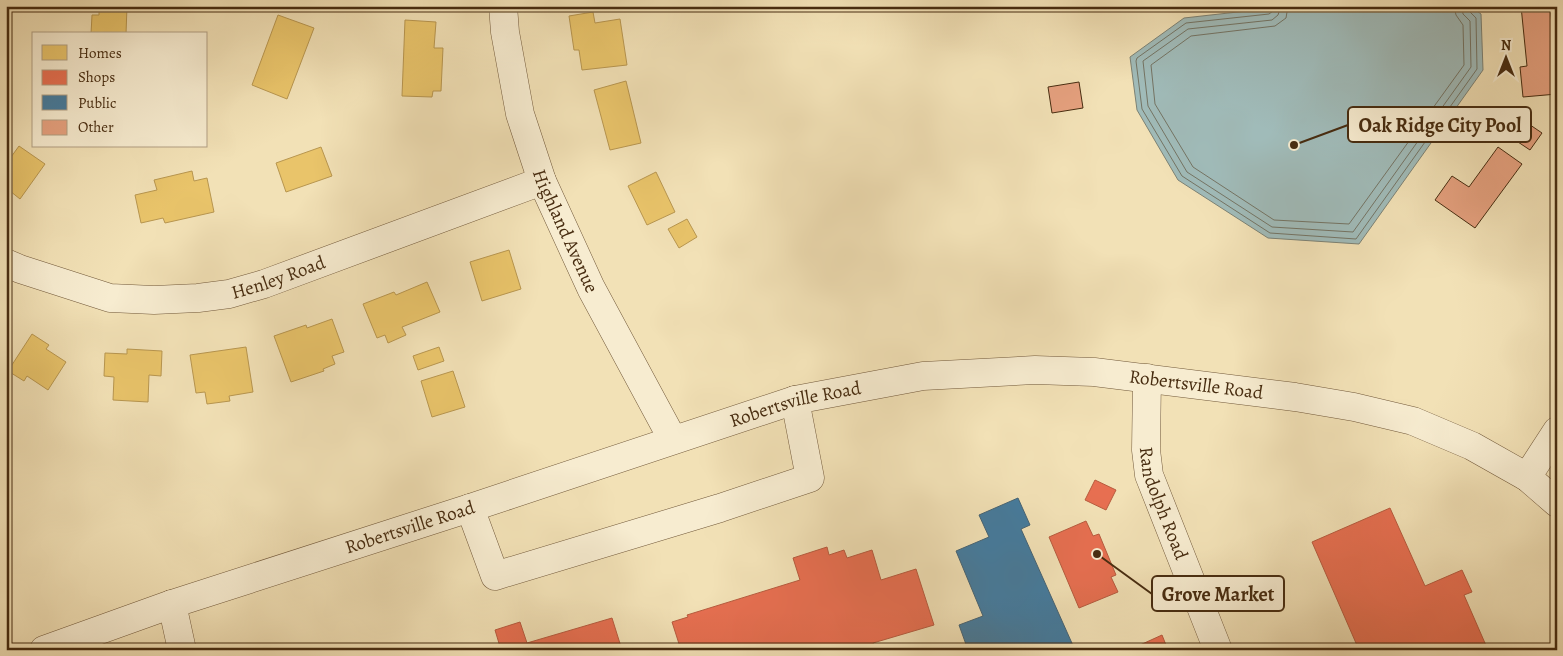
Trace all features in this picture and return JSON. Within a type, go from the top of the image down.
[{"type":"street","name":"Highland Avenue","points":[[503,6],[507,42],[520,114],[542,180],[592,288],[674,440]]},
{"type":"street","name":"Henley Road","points":[[7,265],[110,298],[154,300],[198,298],[229,294],[264,284],[542,180]]},
{"type":"street","name":"Robertsville Road","points":[[57,647],[172,604],[470,508],[795,400],[923,376],[1035,370],[1094,372],[1295,397],[1354,407],[1413,421],[1472,446],[1527,477],[1557,503]]},
{"type":"street","name":"Randolph Road","points":[[1147,378],[1146,450],[1149,475],[1218,650]]},
{"type":"street","points":[[470,508],[495,576],[720,508],[810,478],[795,400]]},
{"type":"street","points":[[1527,477],[1557,431]]},
{"type":"street","points":[[172,604],[182,650]]},
{"type":"water","points":[[1291,6],[1470,6],[1481,14],[1483,70],[1359,244],[1268,238],[1178,180],[1137,110],[1130,57],[1184,18]]},
{"type":"building: Homes","points":[[99,6],[127,6],[126,32],[91,32],[92,15],[99,15]]},
{"type":"building: Homes","points":[[593,12],[595,23],[620,19],[627,65],[582,70],[579,50],[574,50],[569,16]]},
{"type":"building: Homes","points":[[278,15],[314,28],[287,99],[252,85]]},
{"type":"building: Homes","points":[[405,20],[436,22],[434,48],[443,48],[441,91],[433,91],[432,97],[402,96]]},
{"type":"building: Homes","points":[[626,81],[641,143],[610,150],[594,90]]},
{"type":"building: Homes","points":[[19,146],[45,164],[20,199],[10,191],[6,195],[6,164]]},
{"type":"building: Homes","points":[[321,147],[332,176],[286,192],[276,163]]},
{"type":"building: Homes","points":[[192,171],[194,181],[207,178],[214,212],[165,223],[163,218],[141,223],[135,195],[157,190],[154,180]]},
{"type":"building: Homes","points":[[656,172],[675,212],[647,225],[628,186]]},
{"type":"building: Homes","points":[[687,219],[697,237],[679,248],[668,229]]},
{"type":"building: Homes","points":[[509,250],[521,289],[482,301],[470,262]]},
{"type":"building: Homes","points":[[427,282],[440,312],[402,327],[406,335],[388,343],[385,335],[377,338],[363,304],[394,292],[396,295]]},
{"type":"building: Homes","points":[[332,319],[344,352],[332,356],[335,364],[323,369],[324,371],[291,382],[274,336],[306,325],[307,328]]},
{"type":"building: Homes","points":[[32,334],[49,345],[46,349],[66,362],[48,390],[27,376],[24,381],[8,371]]},
{"type":"building: Homes","points":[[246,347],[253,392],[229,396],[230,401],[207,404],[205,392],[196,393],[190,355]]},
{"type":"building: Homes","points":[[439,347],[444,361],[418,370],[413,356]]},
{"type":"building: Homes","points":[[127,349],[162,351],[161,376],[149,375],[148,402],[113,400],[114,377],[104,376],[105,353],[127,354]]},
{"type":"building: Homes","points":[[453,371],[465,407],[432,417],[421,381]]},
{"type":"building: Shops","points":[[1095,480],[1116,490],[1106,510],[1085,500]]},
{"type":"building: Shops","points":[[1390,508],[1425,586],[1462,570],[1472,592],[1464,595],[1488,650],[1359,650],[1312,542]]},
{"type":"building: Shops","points":[[1086,521],[1093,536],[1099,534],[1116,575],[1111,577],[1118,592],[1079,608],[1049,537]]},
{"type":"building: Shops","points":[[827,547],[829,555],[844,550],[847,558],[872,550],[881,580],[916,569],[934,625],[873,643],[875,650],[697,650],[696,648],[681,650],[672,622],[688,617],[687,615],[800,580],[793,558]]},
{"type":"building: Shops","points":[[612,618],[622,650],[501,650],[495,630],[520,622],[527,643]]},
{"type":"building: Shops","points":[[1162,635],[1168,650],[1129,650]]},
{"type":"building: Public","points":[[1018,498],[1030,525],[1021,529],[1075,650],[968,650],[959,625],[983,616],[956,551],[989,537],[979,515]]},
{"type":"building: Other","points":[[1521,6],[1550,6],[1557,72],[1557,94],[1523,97],[1520,67],[1527,66]]},
{"type":"building: Other","points":[[1079,82],[1083,108],[1052,113],[1048,87]]},
{"type":"building: Other","points":[[1517,116],[1542,133],[1530,150],[1506,134]]},
{"type":"building: Other","points":[[1498,147],[1522,164],[1475,228],[1435,200],[1452,176],[1469,187]]},
{"type":"place","name":"Oak Ridge City Pool","points":[[1294,145]]},
{"type":"place","name":"Grove Market","points":[[1097,554]]}]
